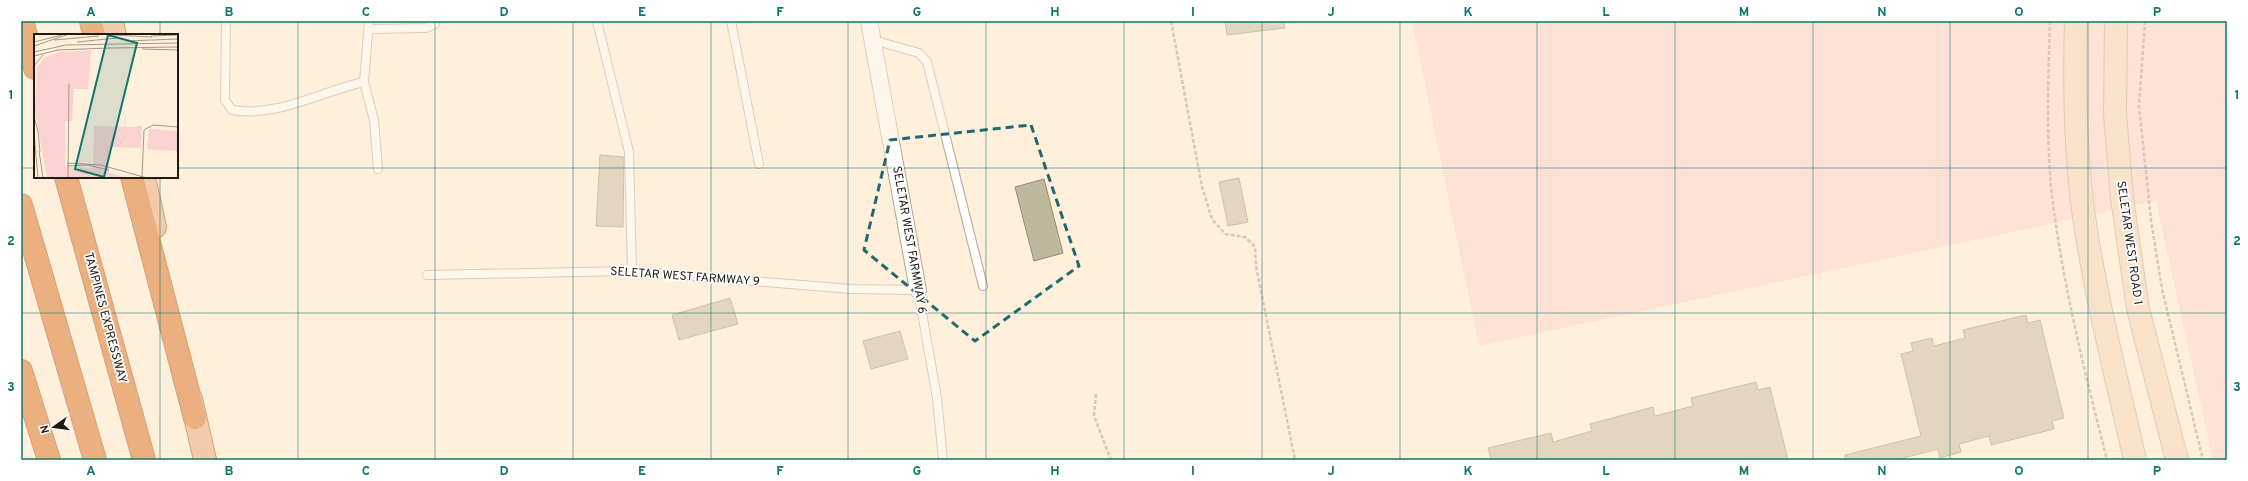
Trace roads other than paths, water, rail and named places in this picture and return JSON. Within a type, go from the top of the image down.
[{"type":"highway","points":[[22,21],[34,64]]},
{"type":"highway","points":[[37,21],[40,34]]},
{"type":"highway","points":[[91,21],[94,34]]},
{"type":"highway","name":"TAMPINES EXPRESSWAY","points":[[67,178],[144,460]]},
{"type":"highway","points":[[132,178],[195,418]]},
{"type":"highway","points":[[21,205],[95,460]]},
{"type":"highway","points":[[21,371],[49,460]]},
{"type":"main road","points":[[112,21],[115,34]]},
{"type":"main road","points":[[2076,21],[2074,94],[2084,216],[2103,320],[2135,460]]},
{"type":"main road","name":"SELETAR WEST ROAD 1","points":[[2116,21],[2116,114],[2122,198],[2138,309],[2177,460]]},
{"type":"main road","points":[[144,178],[205,460]]},
{"type":"street","name":"SELETAR WEST FARMWAY 6","points":[[869,21],[918,290]]},
{"type":"lane","points":[[226,21],[225,100],[232,110],[246,113],[286,105],[364,82]]},
{"type":"lane","points":[[378,169],[374,120],[364,82],[369,25],[426,28],[435,24],[435,21]]},
{"type":"lane","points":[[597,21],[629,152],[632,272]]},
{"type":"lane","points":[[731,21],[759,164]]},
{"type":"lane","points":[[873,40],[919,54],[927,62],[983,286]]},
{"type":"lane","name":"SELETAR WEST FARMWAY 9","points":[[427,275],[632,272],[851,289],[918,290]]},
{"type":"lane","name":"SELETAR WEST FARMWAY 6","points":[[918,290],[937,398],[943,460]]}]
